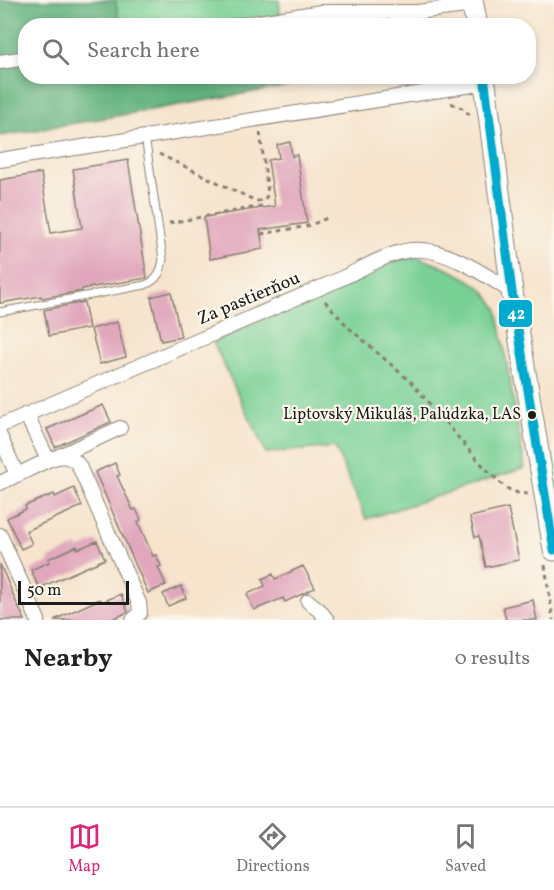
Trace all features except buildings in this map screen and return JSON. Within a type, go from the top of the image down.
[{"type":"main road","points":[[485,84],[549,557]]},
{"type":"street","points":[[284,18],[321,12],[474,10]]},
{"type":"street","points":[[0,62],[18,59]]},
{"type":"street","points":[[0,160],[146,142],[258,118],[460,84]]},
{"type":"street","name":"Za pastierňou","points":[[0,426],[408,251],[433,252],[457,260],[482,272],[512,292]]},
{"type":"street","points":[[26,414],[52,459]]},
{"type":"street","points":[[0,483],[120,428]]},
{"type":"street","points":[[0,436],[17,475]]},
{"type":"street","points":[[52,459],[68,457],[76,461],[79,466],[140,603],[140,613],[133,620]]},
{"type":"street","points":[[0,535],[38,620]]},
{"type":"street","points":[[308,601],[320,610],[327,620]]},
{"type":"lane","points":[[0,312],[145,285],[153,282],[159,276],[163,259],[146,142]]},
{"type":"path","points":[[447,101],[462,108],[472,117]]},
{"type":"path","points":[[146,142],[256,201],[261,201],[268,194],[258,118]]},
{"type":"path","points":[[158,224],[262,206],[261,201]]},
{"type":"path","points":[[261,234],[308,226],[327,218]]},
{"type":"path","points":[[315,290],[348,327],[412,383],[492,475],[506,488],[518,493],[532,494]]},
{"type":"path","points":[[549,557],[553,620]]},
{"type":"green space","points":[[0,0],[115,0],[119,18],[18,18],[18,84],[289,84],[289,86],[0,136]]},
{"type":"green space","points":[[115,0],[279,0],[280,18],[119,18]]},
{"type":"green space","points":[[418,257],[452,271],[475,284],[484,291],[497,308],[525,468],[366,519],[335,447],[266,453],[213,342],[392,262]]},
{"type":"transit line","name":"42","points":[[485,84],[512,292],[554,550]]},
{"type":"place","name":"Liptovský Mikuláš, Palúdzka, LAS","points":[[532,415]]}]
